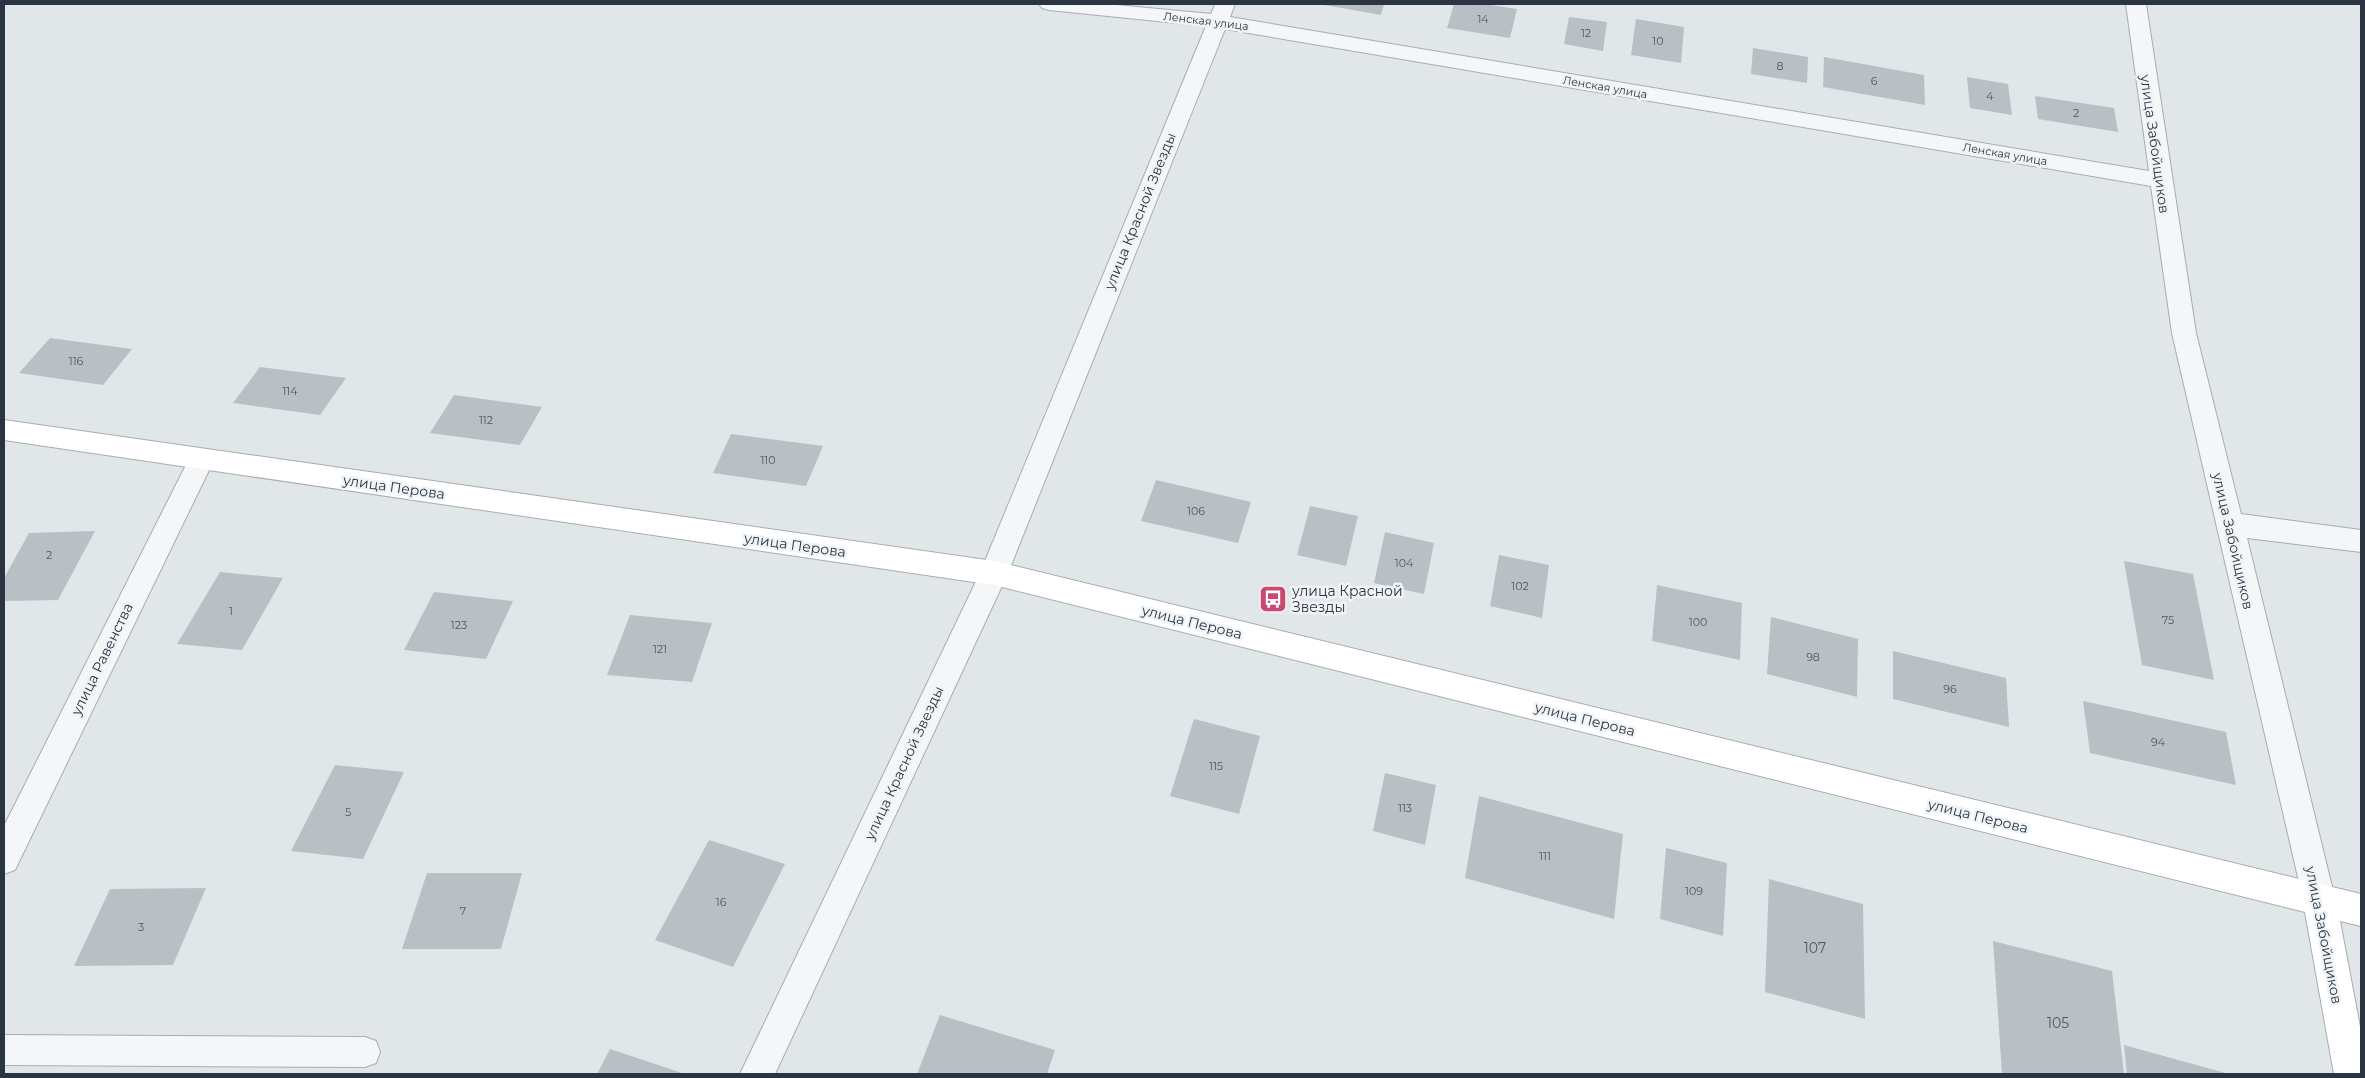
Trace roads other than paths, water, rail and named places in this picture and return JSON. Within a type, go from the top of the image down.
[{"type":"main road","name":"улица Перова","points":[[4,430],[200,460],[994,573],[2361,910]]},
{"type":"main road","name":"улица Забойщиков","points":[[2318,900],[2352,1074]]},
{"type":"street","name":"Ленская улица","points":[[1049,4],[1221,12],[2160,180]]},
{"type":"street","name":"улица Забойщиков","points":[[2136,4],[2160,180],[2184,333],[2318,900]]},
{"type":"street","name":"улица Красной Звезды","points":[[757,1074],[994,573],[1221,12]]},
{"type":"street","name":"улица Равенства","points":[[4,859],[200,460]]},
{"type":"street","points":[[2229,524],[2361,541]]},
{"type":"lane","points":[[4,1050],[365,1052]]},
{"type":"place","name":"улица Красной Звезды","points":[[1273,599]]}]
